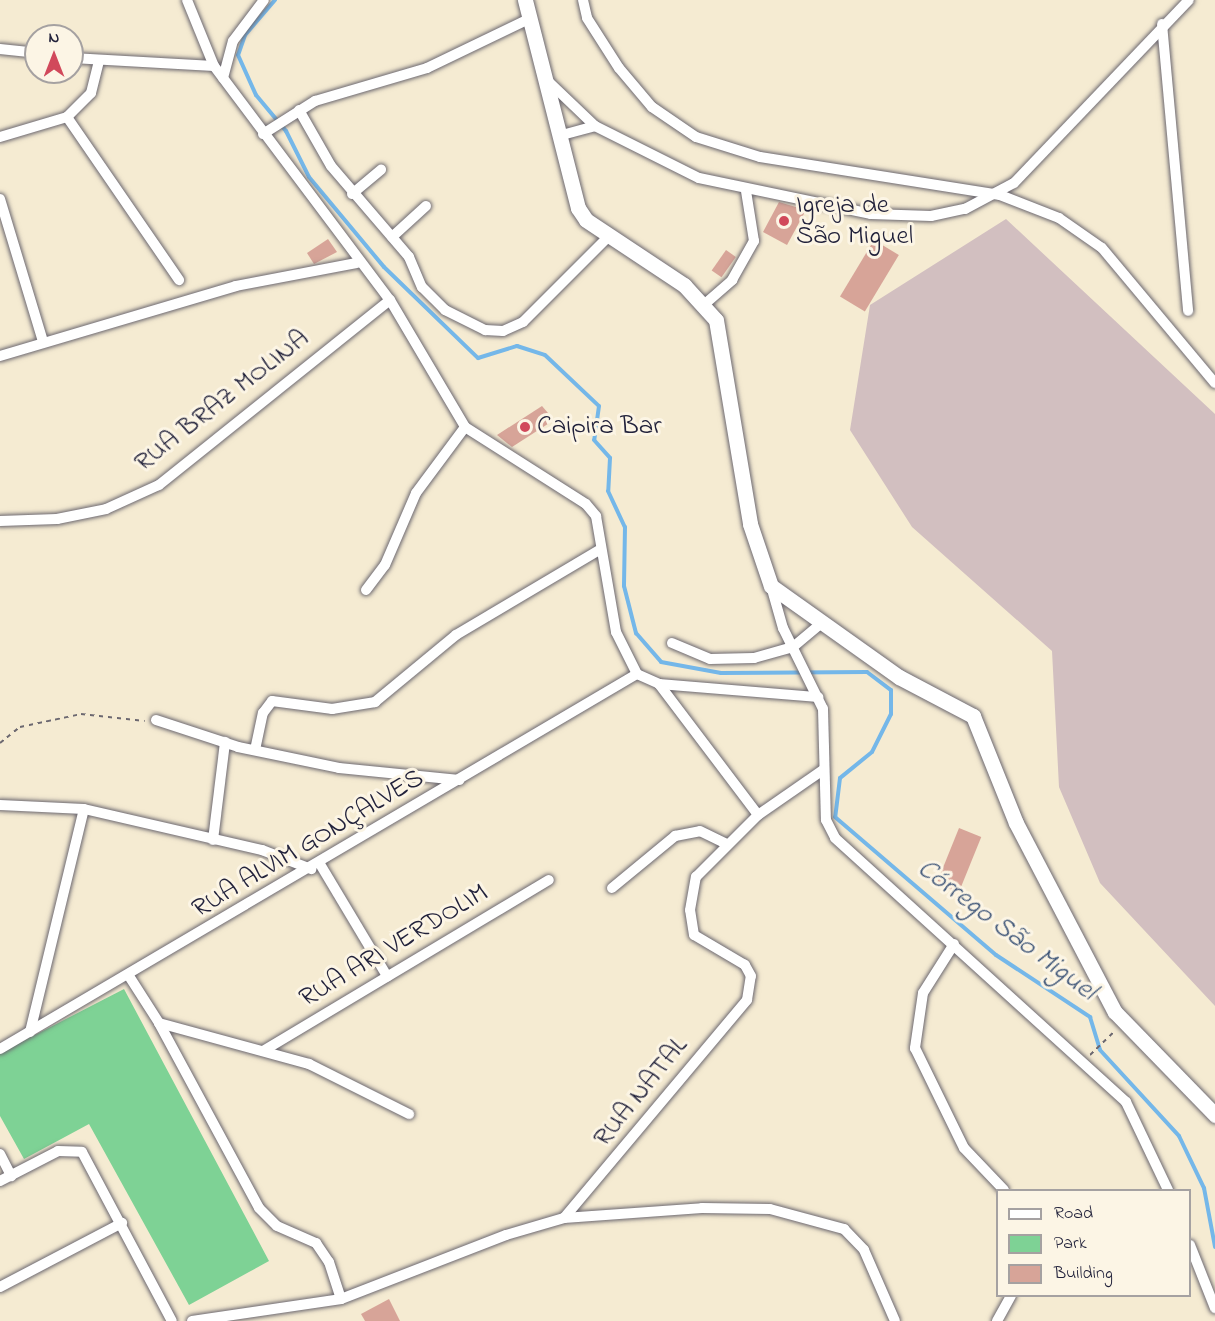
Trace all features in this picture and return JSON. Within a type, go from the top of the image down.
[{"type":"main road","points":[[525,0],[550,83],[578,208],[609,236],[706,303],[722,342],[756,549],[771,586],[820,624],[899,677],[974,716],[1016,822],[1115,1012],[1215,1115]]},
{"type":"street","points":[[187,0],[214,66],[266,131],[357,262],[390,300],[465,427],[586,504],[596,516],[599,550],[616,632],[637,674],[659,684],[816,693]]},
{"type":"street","points":[[223,78],[233,41],[264,0]]},
{"type":"street","points":[[583,0],[587,18],[619,68],[651,107],[696,137],[760,157],[1000,195],[1059,218],[1102,248],[1215,383]]},
{"type":"street","points":[[550,83],[595,126],[657,160],[746,191],[790,193],[900,218],[965,209],[1000,195],[1162,24],[1189,0]]},
{"type":"street","points":[[266,131],[296,112],[427,68],[529,19]]},
{"type":"street","points":[[1162,24],[1188,311]]},
{"type":"street","points":[[0,49],[24,52]]},
{"type":"street","points":[[84,59],[214,66]]},
{"type":"street","points":[[0,137],[67,117],[91,93],[99,61]]},
{"type":"street","points":[[296,112],[352,194],[392,237],[422,287],[445,310],[485,330],[503,331],[524,322],[609,236]]},
{"type":"street","points":[[67,117],[179,280]]},
{"type":"street","points":[[562,135],[595,126]]},
{"type":"street","points":[[352,194],[381,170]]},
{"type":"street","points":[[706,303],[732,280],[754,241],[746,191]]},
{"type":"street","points":[[0,199],[43,341]]},
{"type":"street","points":[[392,237],[426,206]]},
{"type":"street","points":[[0,356],[43,341],[236,286],[357,262]]},
{"type":"street","name":"RUA BRAZ MOLINA","points":[[0,521],[57,519],[106,509],[159,485],[390,300]]},
{"type":"street","points":[[366,590],[385,565],[416,493],[465,427]]},
{"type":"street","points":[[255,750],[263,713],[272,701],[332,709],[375,702],[456,635],[599,550]]},
{"type":"street","points":[[771,586],[794,651],[816,693],[825,721],[823,770],[826,820],[835,838],[1126,1102],[1167,1189]]},
{"type":"street","points":[[672,643],[689,654],[728,661],[794,651],[820,624]]},
{"type":"street","name":"RUA ALVIM GONÇALVES","points":[[0,1049],[316,867],[637,674]]},
{"type":"street","points":[[659,684],[758,814]]},
{"type":"street","points":[[156,720],[255,750],[384,777],[459,780]]},
{"type":"street","points":[[213,840],[225,742]]},
{"type":"street","name":"RUA NATAL","points":[[564,1218],[747,1000],[751,976],[745,965],[702,941],[691,926],[690,891],[724,843],[758,814],[823,770]]},
{"type":"street","points":[[0,805],[84,810],[316,867],[387,976]]},
{"type":"street","points":[[30,1032],[84,810]]},
{"type":"street","points":[[612,888],[675,836],[700,831],[724,843]]},
{"type":"street","name":"RUA ARI VERDOLIM","points":[[263,1051],[549,879]]},
{"type":"street","points":[[954,945],[923,993],[915,1048],[964,1148],[1002,1189]]},
{"type":"street","points":[[129,976],[159,1023],[259,1208],[277,1226],[316,1243],[329,1262],[341,1299]]},
{"type":"street","points":[[159,1023],[331,1072],[409,1114]]},
{"type":"street","points":[[0,1181],[74,1148],[97,1176],[172,1321]]},
{"type":"street","points":[[0,1154],[11,1176]]},
{"type":"street","points":[[192,1321],[267,1316],[341,1299],[506,1235],[564,1218],[702,1208],[770,1209],[826,1221],[861,1244],[895,1321]]},
{"type":"street","points":[[0,1287],[122,1223]]},
{"type":"street","points":[[1191,1248],[1215,1308]]},
{"type":"street","points":[[998,1321],[1010,1297]]},
{"type":"path","points":[[0,742],[20,727],[81,714],[156,720]]},
{"type":"path","points":[[1092,1053],[1113,1033]]},
{"type":"shaded area","points":[[1006,219],[1215,414],[1215,1006],[1100,883],[1059,787],[1052,651],[912,527],[850,430],[870,305]]},
{"type":"green space","points":[[124,989],[269,1261],[189,1305],[89,1124],[24,1159],[0,1116],[0,1053]]},
{"type":"building","name":"Igreja de São Miguel","points":[[779,202],[806,210],[787,245],[763,232]]},
{"type":"building","points":[[328,239],[337,252],[314,264],[307,253]]},
{"type":"building","points":[[874,240],[899,255],[865,312],[840,297]]},
{"type":"building","points":[[726,250],[736,257],[721,277],[712,270]]},
{"type":"building","name":"Caipira Bar","points":[[542,406],[554,420],[512,447],[497,435]]},
{"type":"building","points":[[959,828],[981,837],[959,893],[937,884]]},
{"type":"building","points":[[389,1299],[400,1321],[365,1321],[361,1314]]},
{"type":"waterway","name":"Córrego São Miguel","points":[[275,0],[245,35],[238,55],[256,95],[286,131],[309,177],[384,267],[478,358],[517,346],[545,355],[599,406],[594,440],[610,458],[608,491],[625,527],[624,586],[636,633],[661,662],[721,673],[867,672],[891,690],[891,714],[872,752],[840,778],[835,817],[996,955],[1090,1017],[1100,1050],[1179,1136],[1204,1188],[1215,1247]]},
{"type":"place","name":"Igreja de São Miguel","points":[[784,221]]},
{"type":"place","name":"Caipira Bar","points":[[525,427]]}]
